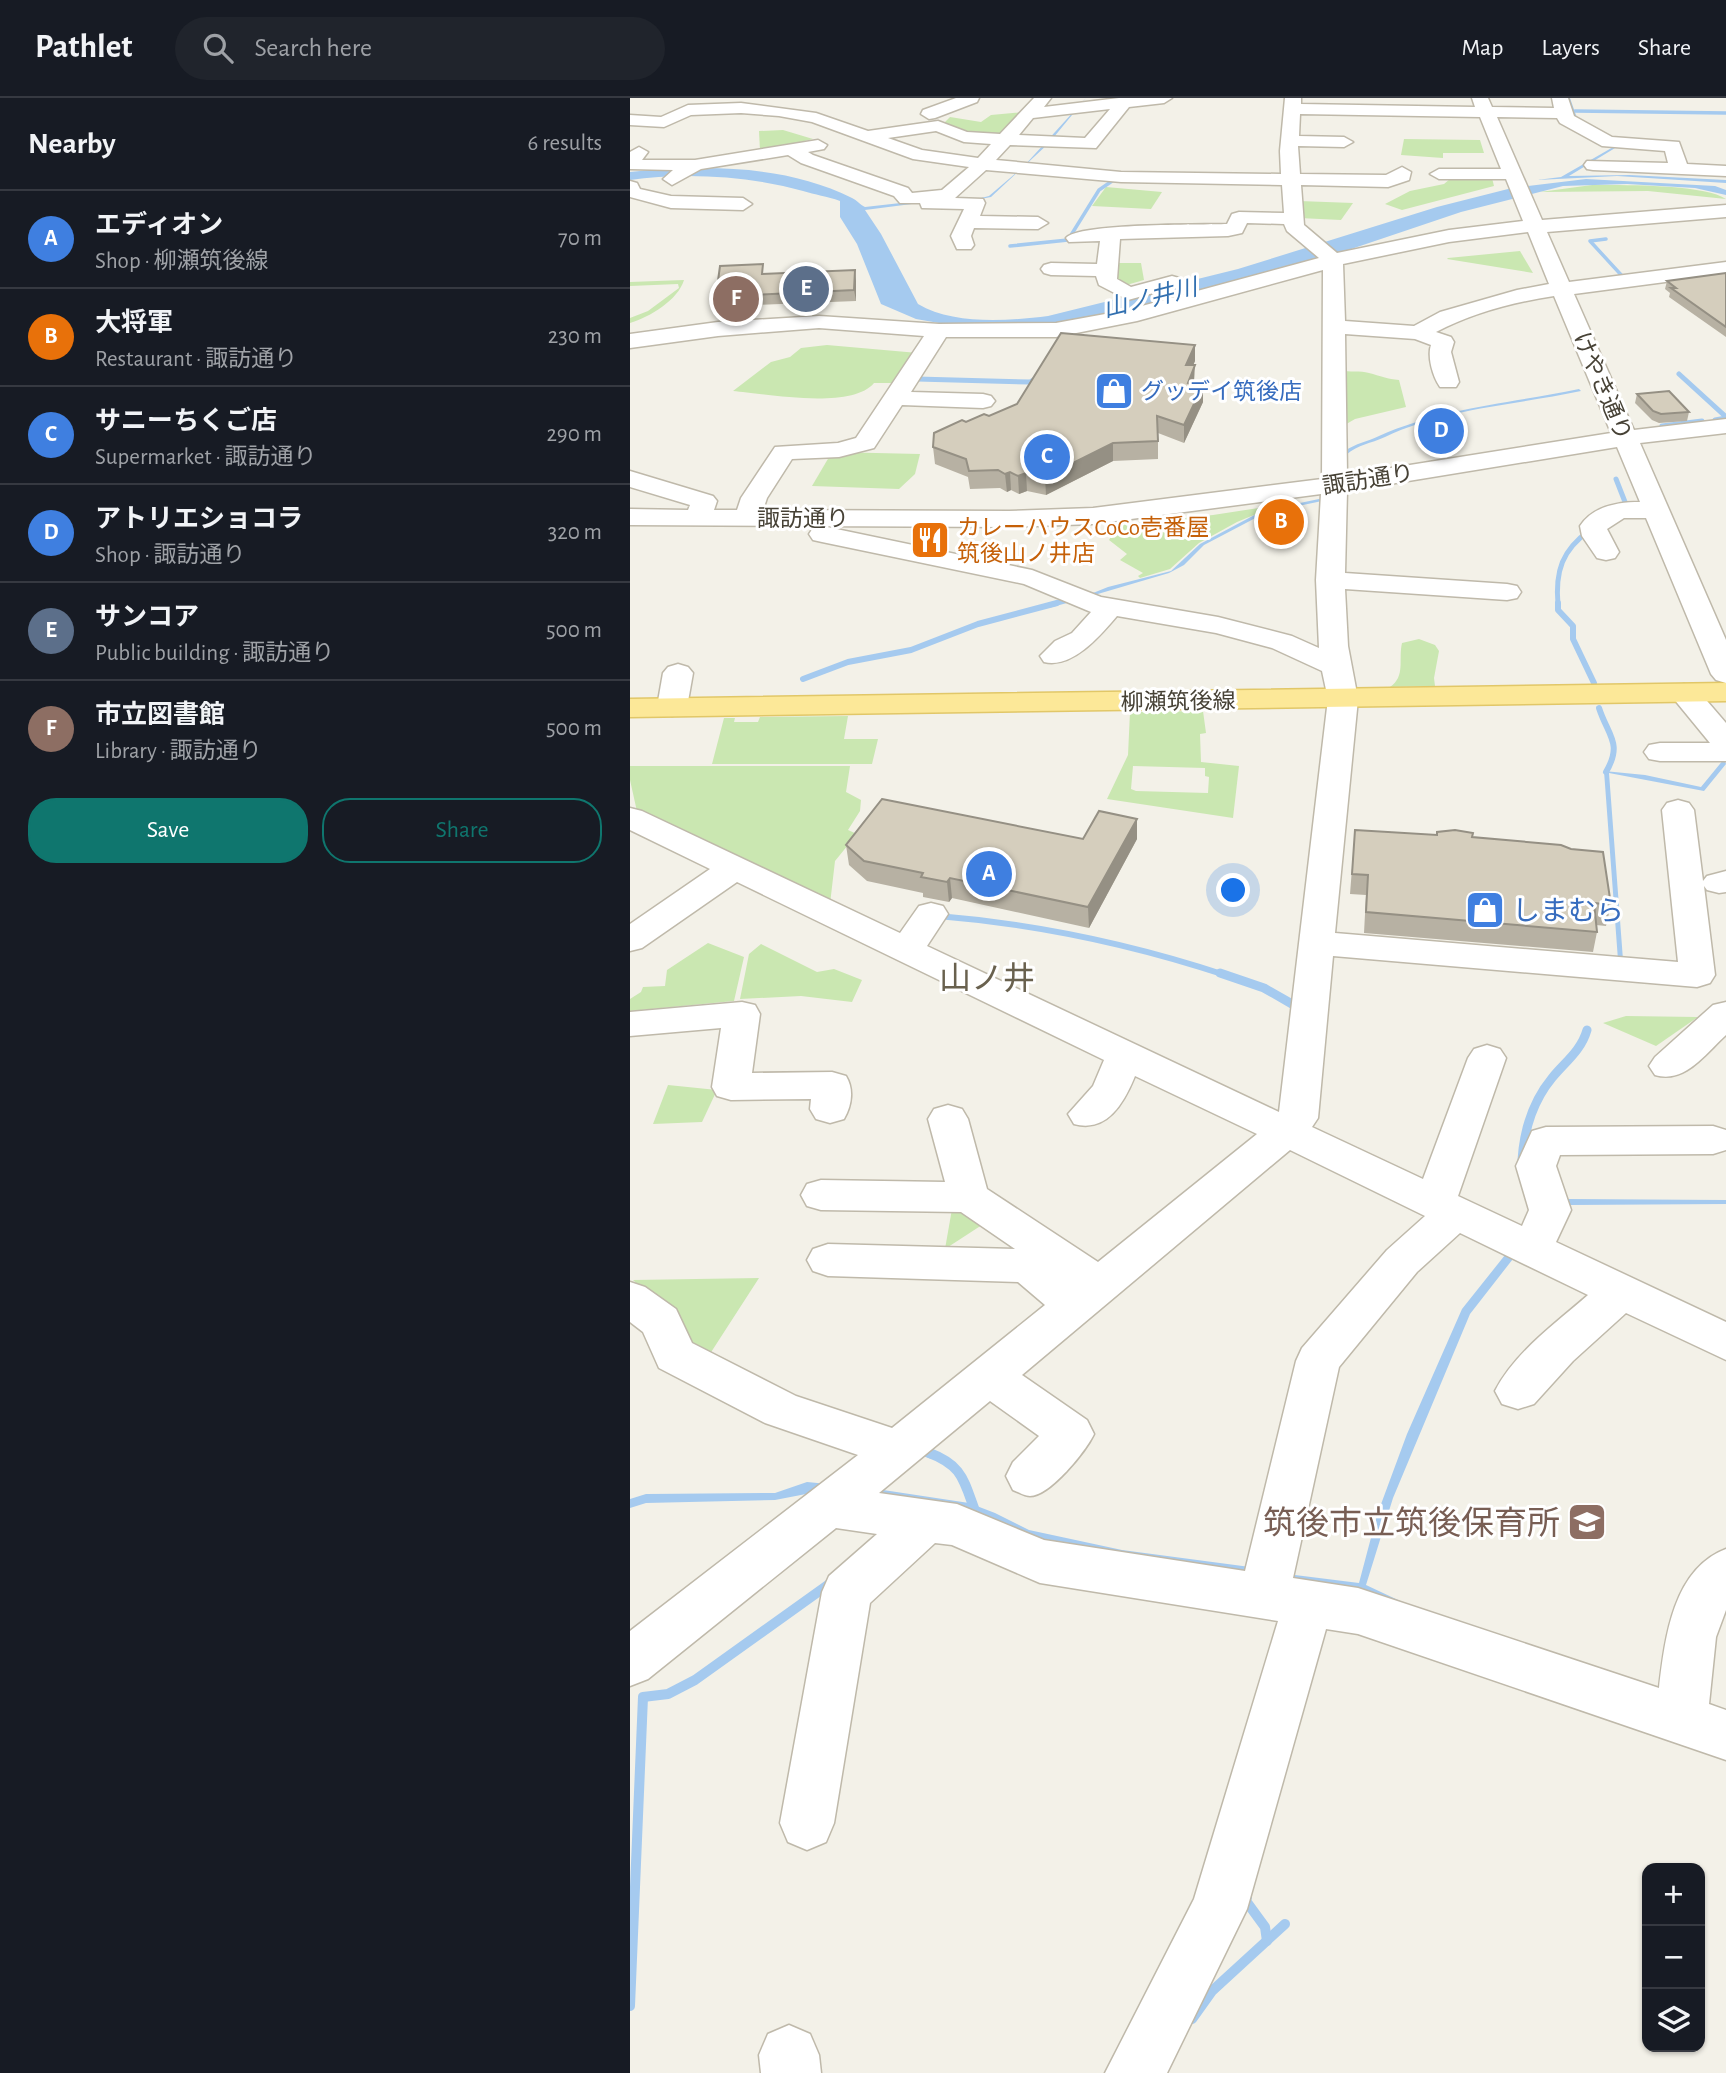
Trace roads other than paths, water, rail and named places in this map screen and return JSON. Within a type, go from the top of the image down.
[{"type":"main road","name":"柳瀬筑後線","points":[[630,708],[1726,692]]},
{"type":"street","points":[[672,179],[716,153],[792,149],[868,135],[931,116],[971,98]]},
{"type":"street","points":[[907,202],[947,195],[982,164],[1044,98]]},
{"type":"street","points":[[1028,114],[1126,100],[1164,98]]},
{"type":"street","points":[[931,116],[964,137],[1090,144],[1126,100]]},
{"type":"street","points":[[1334,260],[1306,243],[1294,227],[1290,146],[1293,104],[1394,104],[1446,112],[1483,105],[1563,106],[1566,119],[1619,144],[1671,138],[1679,169]]},
{"type":"street","name":"けやき通り","points":[[1483,105],[1726,674]]},
{"type":"street","points":[[630,120],[664,122],[692,112],[741,108],[779,111],[816,118],[919,155],[982,164],[1121,177],[1218,171],[1291,186],[1350,193]]},
{"type":"street","points":[[1290,146],[1337,147]]},
{"type":"street","points":[[792,149],[807,159],[901,192],[907,202]]},
{"type":"street","points":[[639,152],[632,160],[636,165],[694,165]]},
{"type":"street","points":[[1593,165],[1726,171]]},
{"type":"street","points":[[907,202],[976,203],[1001,193],[1028,168]]},
{"type":"street","points":[[1439,174],[1519,186]]},
{"type":"street","points":[[712,180],[672,179],[630,185],[631,192],[671,202],[743,204]]},
{"type":"street","points":[[1291,186],[1396,179]]},
{"type":"street","points":[[1649,202],[1670,216]]},
{"type":"street","points":[[964,245],[961,236],[976,203]]},
{"type":"street","points":[[1569,206],[1591,224]]},
{"type":"street","points":[[630,341],[718,329],[819,322],[939,331],[1056,330],[1129,316],[1334,260],[1449,236],[1535,226],[1591,224],[1726,211]]},
{"type":"street","points":[[1076,237],[1150,231],[1228,230],[1235,229],[1239,218],[1245,217],[1293,219]]},
{"type":"street","points":[[966,222],[1038,223]]},
{"type":"street","points":[[1150,231],[1148,260],[1151,287]]},
{"type":"street","points":[[1110,234],[1106,281],[1128,294],[1188,278]]},
{"type":"street","points":[[630,1662],[899,1450],[1286,1132],[1297,1118],[1343,699],[1335,666],[1330,580],[1334,485],[1334,260]]},
{"type":"street","points":[[1418,333],[1450,317],[1502,299],[1726,268]]},
{"type":"street","points":[[1051,270],[1105,270]]},
{"type":"street","points":[[1461,290],[1502,299]]},
{"type":"street","points":[[1423,310],[1450,317]]},
{"type":"street","points":[[1334,327],[1418,333],[1443,342],[1440,352],[1448,382]]},
{"type":"street","points":[[939,331],[864,443],[858,447],[783,452],[754,498],[755,518],[1031,578],[1094,604],[1219,625],[1282,642],[1335,666]]},
{"type":"street","points":[[893,398],[983,401]]},
{"type":"street","name":"諏訪通り","points":[[630,517],[1009,519],[1093,516],[1334,485],[1625,438],[1726,426]]},
{"type":"street","points":[[630,479],[704,501],[698,517]]},
{"type":"street","points":[[1606,552],[1595,536],[1593,526],[1619,510],[1656,510]]},
{"type":"street","points":[[1330,580],[1510,594]]},
{"type":"street","points":[[1054,656],[1082,639],[1110,607]]},
{"type":"street","points":[[672,707],[678,673]]},
{"type":"street","points":[[1684,693],[1726,742]]},
{"type":"street","points":[[1660,752],[1726,752]]},
{"type":"street","points":[[1316,943],[1712,984],[1678,810]]},
{"type":"street","points":[[630,818],[1726,1342]]},
{"type":"street","points":[[630,940],[735,868]]},
{"type":"street","points":[[906,950],[931,914]]},
{"type":"street","points":[[630,1024],[742,1014],[731,1087],[832,1085],[830,1109]]},
{"type":"street","points":[[1668,1066],[1726,1014]]},
{"type":"street","points":[[1088,1114],[1109,1093],[1125,1055]]},
{"type":"street","points":[[1135,2073],[1219,1909],[1286,1600],[1318,1361],[1445,1208],[1488,1058]]},
{"type":"street","points":[[948,1119],[969,1197],[1087,1296]]},
{"type":"street","points":[[1532,1250],[1559,1192],[1536,1166],[1546,1142],[1713,1140]]},
{"type":"street","points":[[821,1195],[969,1197]]},
{"type":"street","points":[[828,1260],[1028,1266],[1087,1296]]},
{"type":"street","points":[[1518,1391],[1557,1348],[1621,1292]]},
{"type":"street","points":[[630,1299],[661,1321],[676,1355],[781,1410],[899,1450]]},
{"type":"street","points":[[989,1376],[1071,1434],[1030,1476]]},
{"type":"street","points":[[827,1506],[957,1525],[1040,1561],[1358,1611],[1703,1729],[1691,1637],[1702,1602],[1726,1571]]},
{"type":"street","points":[[807,1823],[847,1592],[926,1521]]},
{"type":"water","name":"山ノ井川","points":[[1086,98],[1049,143],[991,197],[970,201],[935,201],[865,210],[881,234],[918,304],[947,315],[981,320],[1048,316],[1238,269],[1437,207],[1512,188],[1586,179],[1715,186],[1726,190],[1726,195],[1695,188],[1627,184],[1563,186],[1461,212],[1283,272],[1126,311],[1020,328],[956,326],[916,319],[881,304],[857,244],[840,217],[840,201],[783,186],[740,179],[672,176],[630,180],[630,172],[714,168],[771,173],[799,179],[826,187],[865,207],[936,199],[977,199],[989,196],[1024,166]]},
{"type":"water","points":[[1565,98],[1570,98],[1577,118],[1620,145],[1569,176],[1629,175],[1726,180],[1726,183],[1617,176],[1537,180],[1561,177],[1615,146],[1573,119]]},
{"type":"water","points":[[1579,389],[1581,391],[1456,413],[1408,427],[1360,446],[1346,455],[1345,451],[1353,446],[1427,419],[1477,407]]},
{"type":"water","points":[[1319,499],[1322,501],[1265,513],[1204,545],[1184,565],[1169,573],[1088,595],[1108,587],[1171,571],[1200,544],[1262,511]]},
{"type":"water","points":[[1724,759],[1726,764],[1704,791],[1609,773],[1623,960],[1618,960],[1604,771],[1645,775],[1701,787]]},
{"type":"water","points":[[1568,1199],[1726,1200],[1726,1204],[1570,1205]]},
{"type":"water","points":[[1509,1250],[1516,1255],[1470,1314],[1393,1498],[1366,1585],[1447,1623],[1582,1669],[1665,1689],[1663,1699],[1278,1580],[1279,1573],[1359,1583],[1377,1515],[1407,1434],[1462,1309]]},
{"type":"water","points":[[807,1482],[870,1488],[969,1503],[1029,1530],[1122,1550],[1250,1567],[1246,1578],[1096,1556],[847,1498],[806,1494],[775,1500],[646,1503],[630,1508],[630,1499],[646,1494],[775,1493]]},
{"type":"waterway","points":[[1575,111],[1726,113]]},
{"type":"waterway","points":[[1010,246],[1068,240],[1099,190],[1115,179]]},
{"type":"waterway","points":[[1606,239],[1590,241],[1624,278]]},
{"type":"waterway","points":[[1679,374],[1726,417]]},
{"type":"waterway","points":[[917,379],[1030,382],[1038,377]]},
{"type":"waterway","points":[[1715,420],[1726,418]]},
{"type":"waterway","points":[[1662,426],[1702,421]]},
{"type":"waterway","points":[[1616,479],[1627,507],[1622,511]]},
{"type":"waterway","points":[[1558,605],[1558,582],[1562,562],[1573,545],[1590,530]]},
{"type":"waterway","points":[[1050,605],[1068,600]]},
{"type":"waterway","points":[[803,679],[848,662],[911,650],[978,624],[1057,603]]},
{"type":"waterway","points":[[1558,605],[1558,610],[1573,626],[1573,639],[1594,683]]},
{"type":"waterway","points":[[1599,708],[1614,746],[1606,772]]},
{"type":"waterway","points":[[938,916],[1011,924],[1083,937],[1225,975]]},
{"type":"waterway","points":[[1220,973],[1264,988],[1292,1004]]},
{"type":"waterway","points":[[1522,1160],[1527,1127],[1535,1106],[1545,1087],[1577,1050],[1587,1030]]},
{"type":"waterway","points":[[919,1449],[931,1454]]},
{"type":"waterway","points":[[927,1452],[948,1462],[960,1474],[975,1511]]},
{"type":"waterway","points":[[630,2006],[643,1697],[668,1694],[695,1680],[832,1582]]},
{"type":"waterway","points":[[1247,1897],[1246,1901],[1265,1927],[1267,1941]]},
{"type":"waterway","points":[[1267,1941],[1285,1924]]},
{"type":"waterway","points":[[1192,2019],[1212,1991],[1267,1941]]},
{"type":"place","name":"サンコア","points":[[806,289]]},
{"type":"place","name":"市立図書館","points":[[736,299]]},
{"type":"place","name":"グッデイ筑後店","points":[[1114,391]]},
{"type":"place","name":"アトリエショコラ","points":[[1441,431]]},
{"type":"place","name":"サニーちくご店","points":[[1047,457]]},
{"type":"place","name":"大将軍","points":[[1281,522]]},
{"type":"place","name":"カレーハウスCoCo壱番屋 筑後山ノ井店","points":[[930,540]]},
{"type":"place","name":"エディオン","points":[[989,874]]},
{"type":"place","name":"しまむら","points":[[1485,910]]},
{"type":"place","name":"筑後市立筑後保育所","points":[[1587,1522]]},
{"type":"district","name":"山ノ井","points":[[987,978]]}]
